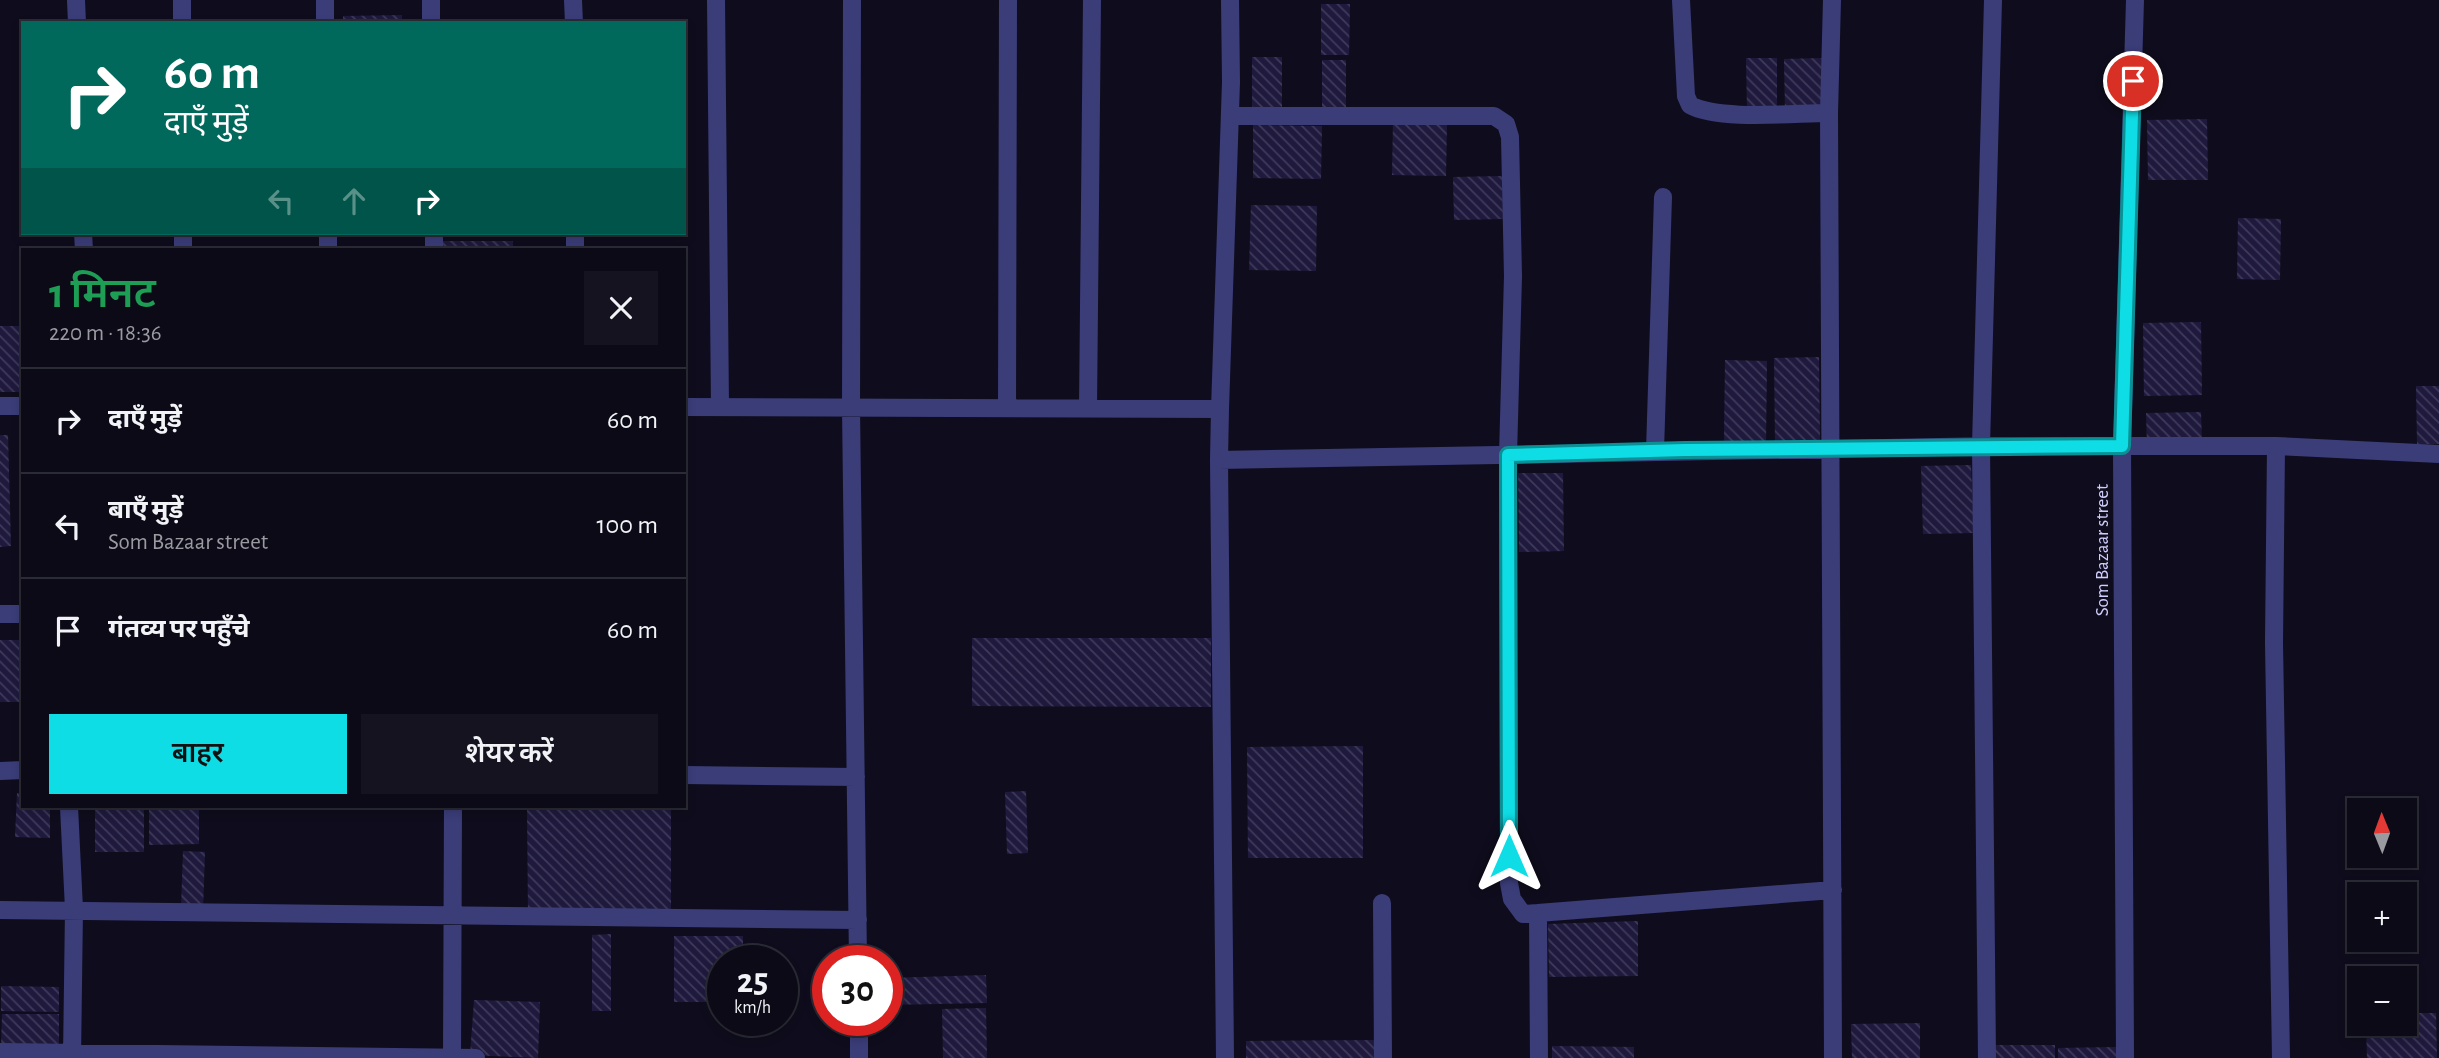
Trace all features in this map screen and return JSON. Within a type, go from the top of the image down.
[{"type":"street","points":[[76,0],[77,21]]},
{"type":"street","points":[[182,0],[182,21]]},
{"type":"street","points":[[325,0],[325,21]]},
{"type":"street","points":[[431,0],[431,21]]},
{"type":"street","points":[[573,0],[573,21]]},
{"type":"street","points":[[716,0],[720,407]]},
{"type":"street","points":[[852,0],[851,408],[858,945]]},
{"type":"street","points":[[1007,408],[1008,0]]},
{"type":"street","points":[[1088,409],[1092,0]]},
{"type":"street","points":[[1225,1058],[1219,460],[1230,116],[1230,0]]},
{"type":"street","points":[[1681,0],[1685,86],[1689,105],[1709,111],[1751,114],[1829,113]]},
{"type":"street","points":[[1832,0],[1829,113],[1833,1058]]},
{"type":"street","points":[[1987,1058],[1980,446],[1993,0]]},
{"type":"street","name":"Som Bazaar street","points":[[2125,1058],[2122,446],[2135,0]]},
{"type":"street","points":[[1230,116],[1494,116],[1506,124],[1510,137],[1513,276],[1508,455],[1509,883],[1517,910],[1523,914],[1833,890]]},
{"type":"street","points":[[1656,452],[1663,197]]},
{"type":"street","points":[[0,406],[21,406]]},
{"type":"street","points":[[686,407],[1220,409]]},
{"type":"street","points":[[1219,460],[1980,446],[2276,446],[2439,454]]},
{"type":"street","points":[[2276,446],[2274,643],[2281,1058]]},
{"type":"street","points":[[0,614],[21,614]]},
{"type":"street","points":[[0,771],[21,770]]},
{"type":"street","points":[[686,775],[856,777]]},
{"type":"street","points":[[69,808],[74,909],[72,1055]]},
{"type":"street","points":[[452,1057],[453,808]]},
{"type":"street","points":[[1382,903],[1383,1058]]},
{"type":"street","points":[[0,910],[858,920]]},
{"type":"street","points":[[1538,913],[1539,1058]]},
{"type":"street","points":[[859,1036],[859,1058]]},
{"type":"street","points":[[0,1052],[476,1058]]},
{"type":"building","points":[[1321,4],[1350,4],[1349,55],[1321,55]]},
{"type":"building","points":[[402,15],[402,21],[343,21],[343,16]]},
{"type":"building","points":[[1252,57],[1282,57],[1282,109],[1252,110]]},
{"type":"building","points":[[1746,58],[1777,58],[1777,111],[1747,111]]},
{"type":"building","points":[[1822,58],[1823,110],[1785,111],[1784,59]]},
{"type":"building","points":[[1322,60],[1346,60],[1346,110],[1322,110]]},
{"type":"building","points":[[2207,119],[2208,180],[2148,180],[2147,120]]},
{"type":"building","points":[[1393,122],[1447,123],[1446,176],[1392,175]]},
{"type":"building","points":[[1253,125],[1322,126],[1321,179],[1253,178]]},
{"type":"building","points":[[1502,176],[1503,219],[1454,220],[1453,177]]},
{"type":"building","points":[[1251,205],[1317,206],[1316,271],[1249,270]]},
{"type":"building","points":[[2238,218],[2281,219],[2280,280],[2237,279]]},
{"type":"building","points":[[443,241],[513,241],[513,248],[443,248]]},
{"type":"building","points":[[2201,322],[2202,395],[2144,396],[2143,323]]},
{"type":"building","points":[[0,326],[21,326],[21,392],[0,392]]},
{"type":"building","points":[[1819,357],[1820,443],[1775,444],[1774,358]]},
{"type":"building","points":[[1725,360],[1767,361],[1766,443],[1724,442]]},
{"type":"building","points":[[2416,386],[2439,386],[2439,444],[2417,444]]},
{"type":"building","points":[[2201,412],[2202,444],[2147,446],[2146,413]]},
{"type":"building","points":[[0,435],[8,435],[11,546],[0,547]]},
{"type":"building","points":[[1971,465],[1974,533],[1923,534],[1921,466]]},
{"type":"building","points":[[1518,473],[1563,473],[1564,551],[1519,552]]},
{"type":"building","points":[[972,638],[1211,638],[1211,707],[972,706]]},
{"type":"building","points":[[0,640],[21,640],[21,702],[0,702]]},
{"type":"building","points":[[1363,746],[1363,858],[1248,858],[1247,747]]},
{"type":"building","points":[[1026,791],[1028,853],[1007,854],[1005,792]]},
{"type":"building","points":[[17,793],[21,793],[21,808],[50,808],[50,838],[15,837]]},
{"type":"building","points":[[95,808],[144,808],[144,852],[95,852]]},
{"type":"building","points":[[149,808],[199,808],[199,844],[149,845]]},
{"type":"building","points":[[527,808],[671,808],[671,912],[528,912]]},
{"type":"building","points":[[183,851],[205,852],[203,910],[181,909]]},
{"type":"building","points":[[1638,921],[1638,976],[1549,977],[1548,924]]},
{"type":"building","points":[[611,934],[611,1011],[592,1011],[592,935]]},
{"type":"building","points":[[674,936],[743,936],[743,945],[707,945],[707,1002],[674,1002]]},
{"type":"building","points":[[986,975],[987,1003],[903,1005],[903,978]]},
{"type":"building","points":[[1,986],[59,987],[59,1012],[1,1011]]},
{"type":"building","points":[[474,1000],[540,1002],[538,1058],[470,1055]]},
{"type":"building","points":[[986,1008],[987,1058],[943,1058],[942,1009]]},
{"type":"building","points":[[2417,1013],[2436,1013],[2437,1058],[2367,1058],[2366,1036],[2417,1036]]},
{"type":"building","points":[[2,1014],[59,1014],[59,1047],[1,1048]]},
{"type":"building","points":[[1920,1023],[1920,1058],[1852,1058],[1851,1024]]},
{"type":"building","points":[[1381,1040],[1381,1058],[1246,1058],[1246,1041]]},
{"type":"building","points":[[1994,1045],[2055,1045],[2055,1058],[1994,1058]]},
{"type":"building","points":[[1552,1046],[1634,1047],[1634,1058],[1552,1058]]},
{"type":"building","points":[[2116,1047],[2116,1058],[2058,1058],[2058,1048]]},
{"type":"route","points":[[1509,856],[1508,455],[1685,450],[2122,446],[2133,81]]}]
